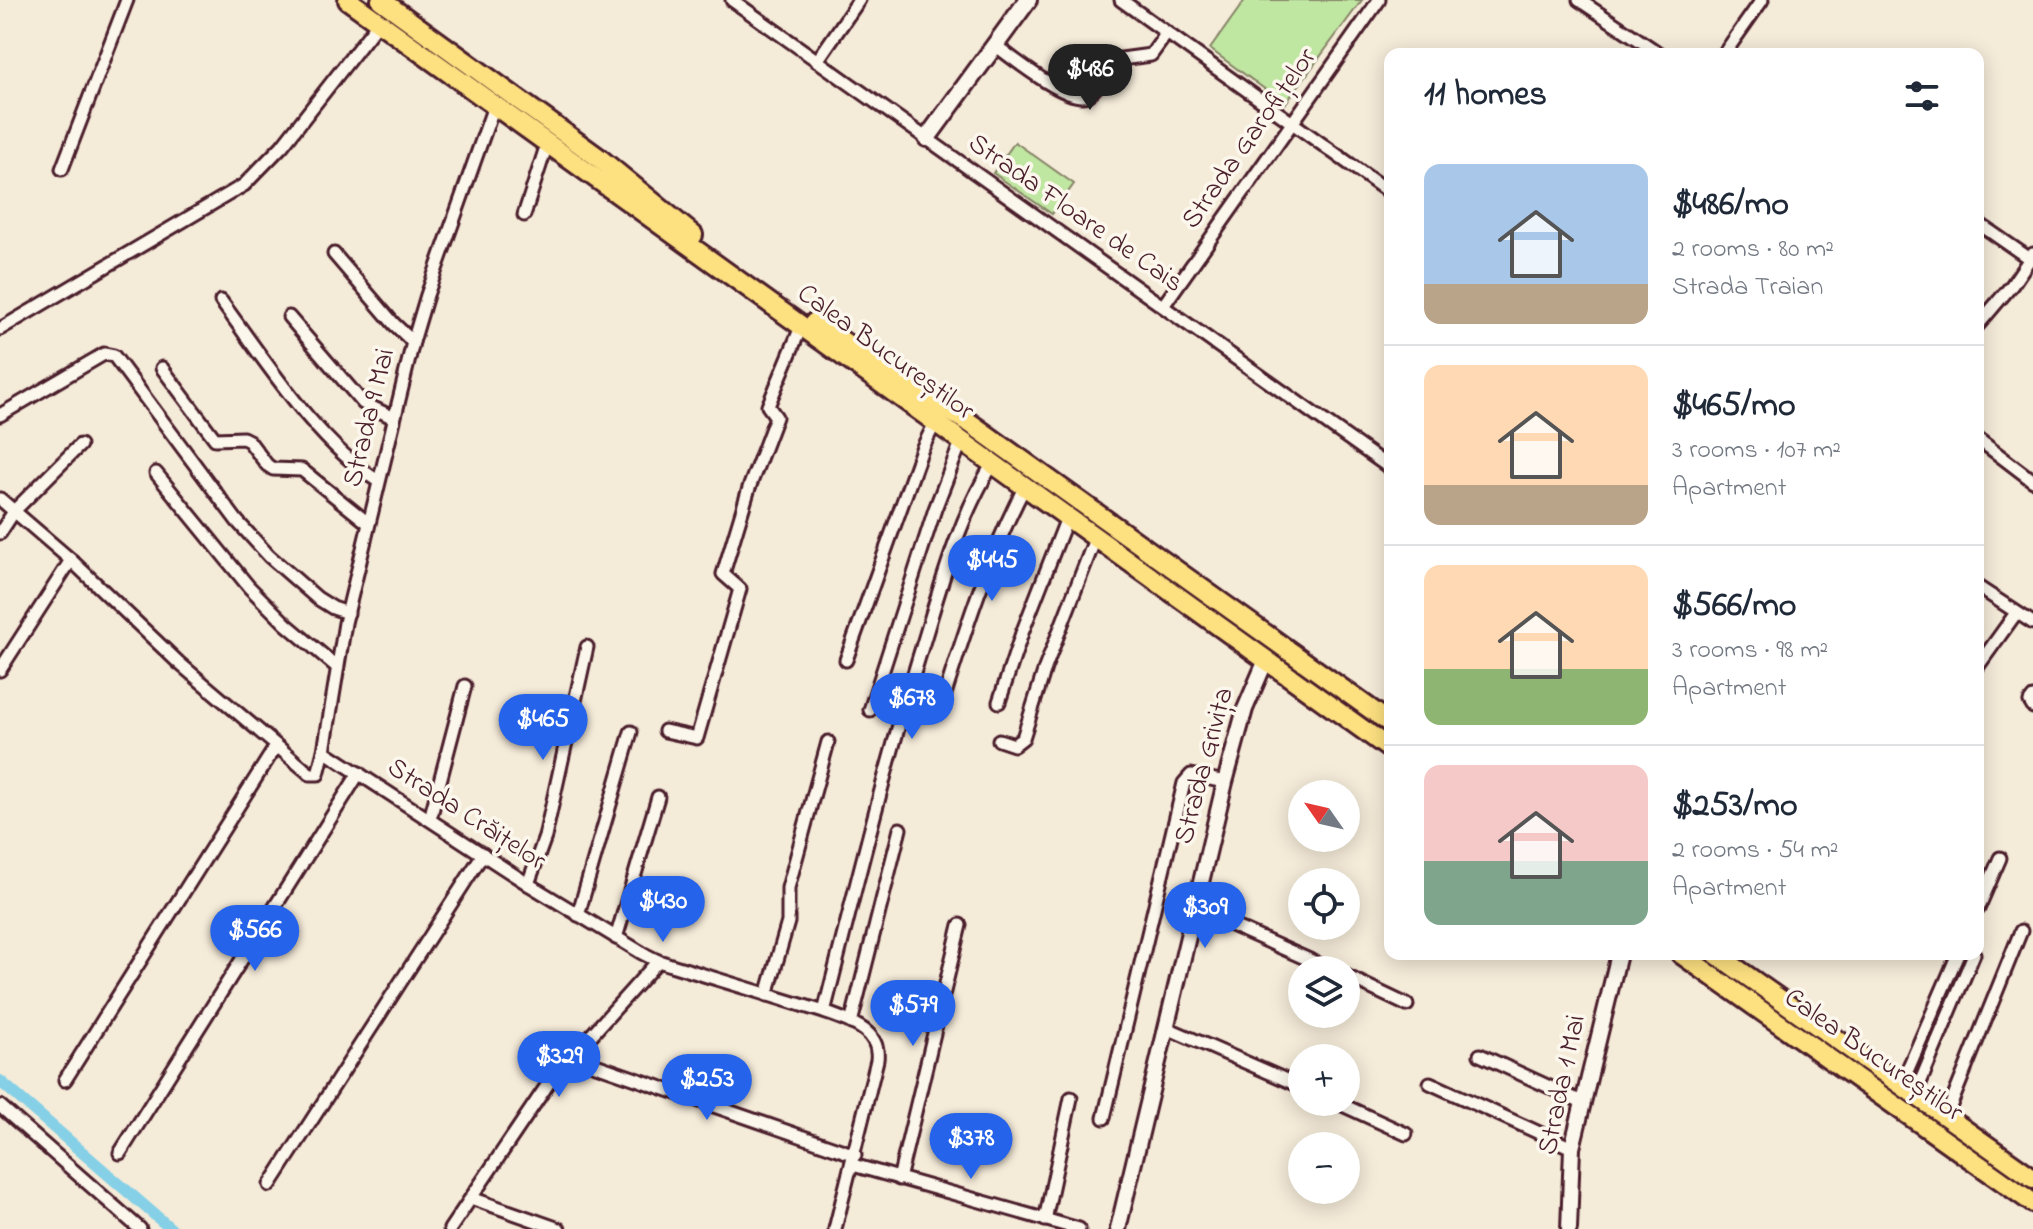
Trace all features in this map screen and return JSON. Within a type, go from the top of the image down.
[{"type":"highway","name":"Calea Bucureștilor","points":[[348,0],[1384,745]]},
{"type":"highway","name":"Calea Bucureștilor","points":[[381,0],[599,158],[713,249],[908,387],[981,431],[1384,719]]},
{"type":"highway","name":"Calea Bucureștilor","points":[[1689,960],[2033,1203]]},
{"type":"highway","name":"Calea Bucureștilor","points":[[1724,960],[2033,1178]]},
{"type":"main road","points":[[927,138],[1028,0]]},
{"type":"street","points":[[62,169],[127,0]]},
{"type":"street","name":"Strada Floare de Cais","points":[[732,0],[1384,464]]},
{"type":"street","points":[[817,61],[859,0]]},
{"type":"street","points":[[1121,0],[1384,189]]},
{"type":"street","name":"Strada Garofițelor","points":[[1163,306],[1379,0]]},
{"type":"street","points":[[1579,0],[1594,4],[1652,48]]},
{"type":"street","points":[[1728,48],[1762,0]]},
{"type":"street","points":[[0,329],[244,185],[282,146],[379,22]]},
{"type":"street","points":[[995,45],[1058,88],[1078,97],[1087,94],[1114,60],[1151,55],[1167,33]]},
{"type":"street","name":"Strada 9 Mai","points":[[324,751],[348,613],[413,342],[494,106]]},
{"type":"street","points":[[524,215],[547,144]]},
{"type":"street","points":[[1984,227],[2032,257],[1984,317]]},
{"type":"street","points":[[334,254],[413,342]]},
{"type":"street","points":[[221,301],[300,405],[347,455],[378,481]]},
{"type":"street","points":[[289,317],[363,403],[394,418]]},
{"type":"street","points":[[665,731],[697,738],[740,589],[723,574],[749,488],[776,417],[768,406],[801,327]]},
{"type":"street","points":[[0,415],[104,354],[114,356],[237,521],[269,556],[317,598],[348,613]]},
{"type":"street","points":[[162,368],[215,439],[243,438],[273,469],[302,470],[368,523]]},
{"type":"street","points":[[846,660],[922,449],[935,423]]},
{"type":"street","points":[[870,710],[935,509],[961,442]]},
{"type":"street","points":[[1984,444],[2033,481]]},
{"type":"street","points":[[0,533],[15,510],[80,445]]},
{"type":"street","points":[[824,1012],[897,731],[930,620],[967,512],[992,465]]},
{"type":"street","points":[[156,473],[249,587],[286,624],[337,667]]},
{"type":"street","points":[[940,710],[974,603],[1006,523],[1024,488]]},
{"type":"street","points":[[0,499],[71,560],[179,663],[312,776],[320,772],[324,751]]},
{"type":"street","points":[[999,702],[1067,518]]},
{"type":"street","points":[[999,740],[1014,745],[1023,738],[1045,668],[1095,539]]},
{"type":"street","points":[[0,670],[71,560]]},
{"type":"street","points":[[1984,591],[2033,623]]},
{"type":"street","points":[[1984,658],[2016,613]]},
{"type":"street","points":[[528,884],[545,837],[587,647]]},
{"type":"street","name":"Strada Grivița","points":[[1118,1229],[1225,782],[1245,709],[1266,660]]},
{"type":"street","points":[[430,819],[465,686]]},
{"type":"street","points":[[2033,698],[2030,702],[2033,707]]},
{"type":"street","points":[[578,915],[631,732]]},
{"type":"street","points":[[767,995],[788,922],[788,888],[828,742]]},
{"type":"street","points":[[65,1080],[276,746]]},
{"type":"street","name":"Strada Crăițelor","points":[[324,751],[528,884],[658,961],[824,1012],[851,1023],[873,1037],[878,1047],[877,1060],[854,1160]]},
{"type":"street","points":[[120,1153],[359,773]]},
{"type":"street","points":[[1104,1118],[1184,783],[1191,775],[1225,782]]},
{"type":"street","points":[[616,938],[658,797]]},
{"type":"street","points":[[851,1023],[900,829]]},
{"type":"street","points":[[270,1185],[483,854]]},
{"type":"street","points":[[1984,895],[2000,858]]},
{"type":"street","points":[[1195,909],[1301,956]]},
{"type":"street","points":[[899,1179],[960,925]]},
{"type":"street","points":[[1946,1117],[2021,931]]},
{"type":"street","name":"Strada 1 Mai","points":[[1569,1229],[1572,1148],[1618,960]]},
{"type":"street","points":[[1908,1090],[1956,960]]},
{"type":"street","points":[[1908,1090],[1971,960]]},
{"type":"street","points":[[450,1229],[545,1088],[570,1056],[658,961]]},
{"type":"street","points":[[1360,983],[1407,1005]]},
{"type":"street","points":[[1167,1028],[1288,1081]]},
{"type":"street","points":[[1480,1055],[1582,1102]]},
{"type":"street","points":[[570,1056],[899,1179],[1079,1229]]},
{"type":"street","points":[[1430,1083],[1572,1148]]},
{"type":"street","points":[[1045,1220],[1071,1098]]},
{"type":"street","points":[[0,1106],[140,1229]]},
{"type":"street","points":[[1360,1113],[1406,1134]]},
{"type":"street","points":[[835,1229],[854,1160]]},
{"type":"street","points":[[471,1198],[559,1229]]},
{"type":"green space","points":[[1245,0],[1362,0],[1285,104],[1210,49]]},
{"type":"green space","points":[[1015,142],[1074,184],[1052,214],[993,173]]},
{"type":"waterway","points":[[0,1081],[171,1229]]}]
